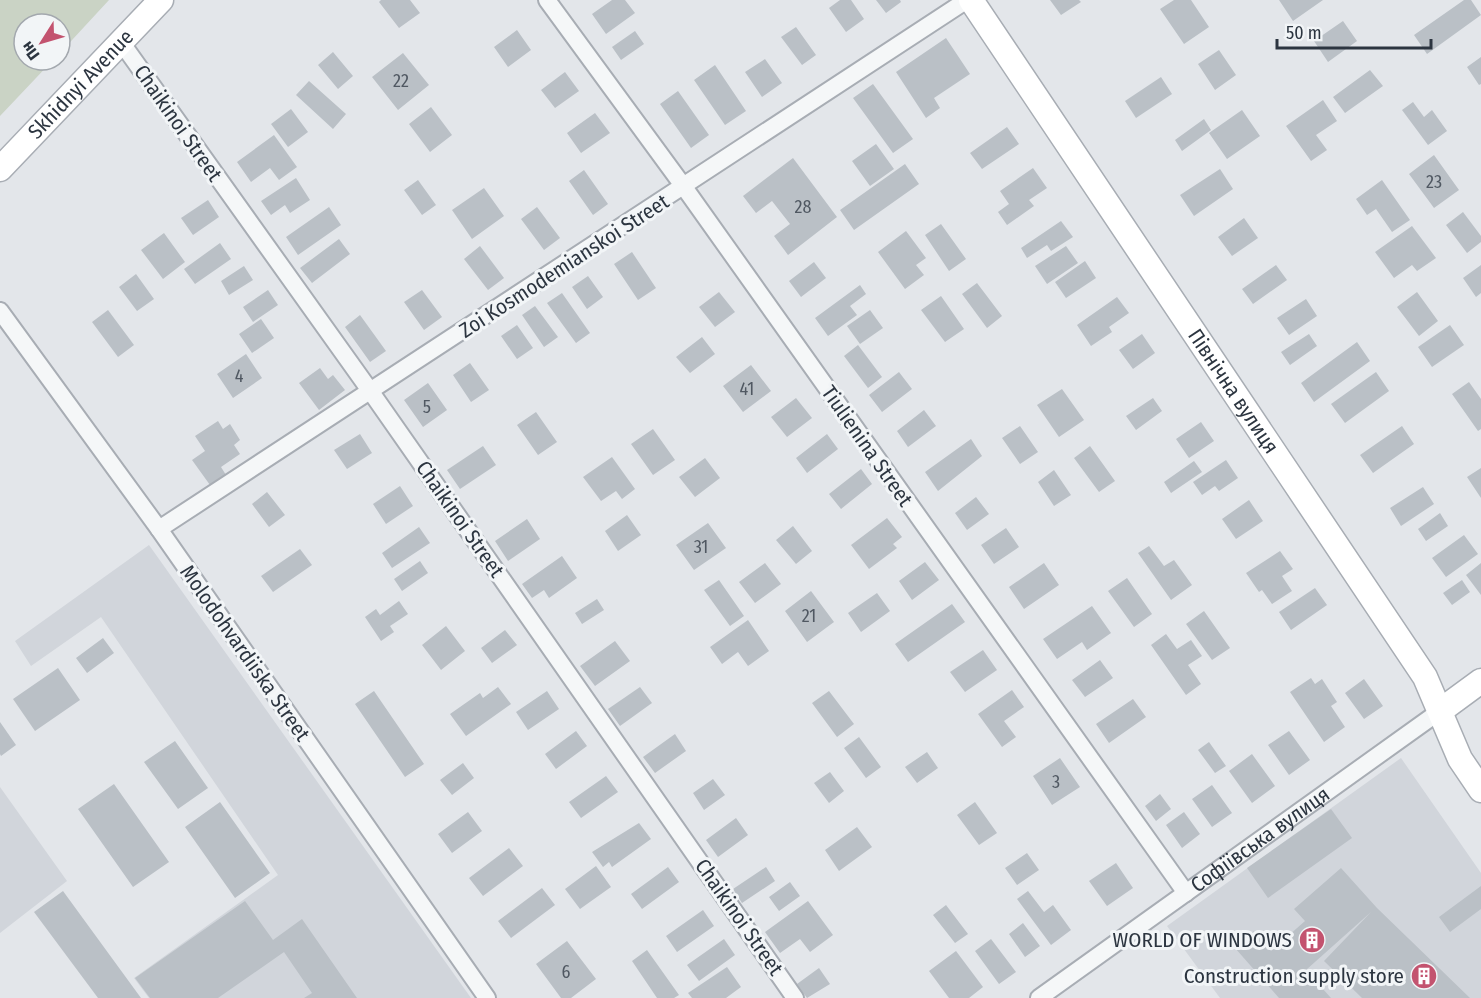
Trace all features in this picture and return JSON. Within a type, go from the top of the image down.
[{"type":"street","name":"Skhidnyi Avenue","points":[[0,169],[161,0]]},
{"type":"street","name":"Tiulienina Street","points":[[547,0],[684,187],[1186,893]]},
{"type":"street","name":"Zoi Kosmodemianskoi Street","points":[[159,529],[969,0]]},
{"type":"street","name":"Північна вулиця","points":[[969,0],[1425,677],[1461,759],[1481,790]]},
{"type":"street","name":"Chaikinoi Street","points":[[121,42],[371,392],[795,998]]},
{"type":"street","name":"Molodohvardiiska Street","points":[[0,312],[159,529],[487,998]]},
{"type":"street","name":"Софіївська вулиця","points":[[1039,998],[1481,681]]},
{"type":"shaded area","points":[[149,545],[471,998],[149,998],[134,978],[278,875],[101,617],[31,666],[15,641]]},
{"type":"shaded area","points":[[1401,758],[1481,873],[1481,998],[1220,998],[1167,926]]},
{"type":"shaded area","points":[[0,787],[67,881],[0,933]]},
{"type":"green space","points":[[0,0],[109,0],[72,40],[72,12],[12,12],[12,72],[42,72],[0,116]]},
{"type":"building","points":[[381,0],[410,0],[420,13],[399,28],[379,2]]},
{"type":"building","points":[[612,0],[625,0],[635,13],[606,34],[592,14]]},
{"type":"building","points":[[840,0],[851,0],[864,19],[846,32],[829,8]]},
{"type":"building","points":[[876,0],[900,0],[901,2],[886,13]]},
{"type":"building","points":[[1050,0],[1079,0],[1081,2],[1061,15]]},
{"type":"building","points":[[1174,0],[1191,0],[1209,27],[1184,44],[1160,9]]},
{"type":"building","points":[[1279,0],[1323,0],[1293,21]]},
{"type":"building","points":[[1464,0],[1471,0],[1481,15],[1427,54],[1414,35]]},
{"type":"building","points":[[1343,21],[1357,41],[1328,62],[1314,41]]},
{"type":"building","points":[[796,27],[816,55],[802,65],[781,37]]},
{"type":"building","points":[[517,30],[531,50],[508,67],[494,47]]},
{"type":"building","points":[[635,31],[644,44],[621,60],[612,47]]},
{"type":"building","points":[[946,38],[970,74],[934,98],[940,108],[926,118],[896,72]]},
{"type":"building","points":[[1219,50],[1236,75],[1215,90],[1198,64]]},
{"type":"building","points":[[333,52],[353,76],[338,89],[318,65]]},
{"type":"building","points":[[403,53],[429,85],[398,110],[372,77]]},
{"type":"building","points":[[1481,57],[1481,84],[1479,85],[1467,67]]},
{"type":"building","points":[[765,59],[782,83],[762,97],[745,72]]},
{"type":"building","points":[[715,65],[746,111],[725,125],[694,80]]},
{"type":"building","points":[[1370,70],[1383,86],[1345,113],[1333,97]]},
{"type":"building","points":[[565,72],[579,91],[555,108],[541,90]]},
{"type":"building","points":[[1161,77],[1172,94],[1136,118],[1125,101]]},
{"type":"building","points":[[309,81],[346,114],[333,129],[296,95]]},
{"type":"building","points":[[873,84],[913,139],[893,153],[853,98]]},
{"type":"building","points":[[678,91],[709,135],[691,148],[660,104]]},
{"type":"building","points":[[1323,100],[1337,121],[1316,135],[1327,150],[1311,161],[1286,126]]},
{"type":"building","points":[[1413,102],[1424,117],[1432,110],[1447,131],[1428,145],[1402,110]]},
{"type":"building","points":[[431,107],[452,135],[430,152],[409,124]]},
{"type":"building","points":[[291,109],[308,132],[288,147],[271,124]]},
{"type":"building","points":[[1242,110],[1260,136],[1227,159],[1209,133]]},
{"type":"building","points":[[595,113],[610,133],[581,153],[567,133]]},
{"type":"building","points":[[1204,119],[1211,130],[1182,151],[1175,140]]},
{"type":"building","points":[[1007,127],[1019,144],[982,169],[970,153]]},
{"type":"building","points":[[274,135],[297,167],[279,180],[270,168],[251,182],[237,162]]},
{"type":"building","points":[[876,144],[894,169],[870,186],[852,161]]},
{"type":"building","points":[[1434,155],[1459,190],[1434,208],[1409,174]]},
{"type":"building","points":[[793,158],[837,217],[788,255],[774,236],[790,224],[772,201],[756,213],[743,196]]},
{"type":"building","points":[[905,164],[919,184],[854,230],[840,210]]},
{"type":"building","points":[[1033,168],[1047,188],[1029,200],[1034,206],[1007,225],[998,212],[1009,204],[1000,191]]},
{"type":"building","points":[[1220,169],[1233,189],[1194,216],[1180,195]]},
{"type":"building","points":[[584,170],[608,204],[593,215],[569,181]]},
{"type":"building","points":[[296,178],[310,200],[290,213],[285,205],[271,215],[261,201]]},
{"type":"building","points":[[418,180],[436,205],[422,215],[404,190]]},
{"type":"building","points":[[1382,180],[1410,220],[1392,232],[1376,209],[1367,215],[1356,199]]},
{"type":"building","points":[[484,188],[504,216],[472,239],[452,210]]},
{"type":"building","points":[[208,200],[219,217],[193,235],[181,218]]},
{"type":"building","points":[[329,207],[341,225],[298,255],[286,237]]},
{"type":"building","points":[[537,207],[560,238],[544,250],[521,219]]},
{"type":"building","points":[[1463,212],[1481,236],[1481,242],[1467,253],[1446,225]]},
{"type":"building","points":[[1244,218],[1258,238],[1232,256],[1218,237]]},
{"type":"building","points":[[1061,221],[1073,237],[1051,251],[1047,245],[1027,258],[1021,248]]},
{"type":"building","points":[[941,224],[966,259],[949,271],[925,235]]},
{"type":"building","points":[[1412,226],[1436,258],[1417,271],[1412,265],[1394,278],[1375,252]]},
{"type":"building","points":[[906,231],[926,258],[916,265],[924,275],[905,289],[878,252]]},
{"type":"building","points":[[164,233],[185,262],[163,279],[141,250]]},
{"type":"building","points":[[339,239],[350,254],[312,283],[300,268]]},
{"type":"building","points":[[220,243],[231,259],[195,284],[184,269]]},
{"type":"building","points":[[480,246],[504,278],[488,290],[464,259]]},
{"type":"building","points":[[1066,246],[1078,263],[1047,284],[1035,266]]},
{"type":"building","points":[[632,252],[656,288],[638,300],[614,264]]},
{"type":"building","points":[[1085,261],[1096,278],[1066,298],[1055,282]]},
{"type":"building","points":[[814,262],[826,278],[801,297],[789,281]]},
{"type":"building","points":[[1276,265],[1287,280],[1253,304],[1242,289]]},
{"type":"building","points":[[1481,265],[1481,293],[1476,297],[1463,278]]},
{"type":"building","points":[[244,266],[253,280],[229,295],[221,281]]},
{"type":"building","points":[[136,274],[154,299],[137,311],[119,287]]},
{"type":"building","points":[[588,276],[603,297],[587,309],[572,287]]},
{"type":"building","points":[[977,283],[1002,316],[987,328],[962,294]]},
{"type":"building","points":[[860,285],[866,294],[850,306],[857,315],[828,336],[815,318]]},
{"type":"building","points":[[268,290],[278,305],[253,322],[243,307]]},
{"type":"building","points":[[422,290],[442,317],[424,330],[404,302]]},
{"type":"building","points":[[719,292],[735,312],[715,327],[699,307]]},
{"type":"building","points":[[1417,292],[1438,321],[1419,336],[1397,307]]},
{"type":"building","points":[[562,293],[590,333],[576,343],[547,303]]},
{"type":"building","points":[[941,296],[964,329],[945,342],[921,310]]},
{"type":"building","points":[[1117,297],[1129,313],[1109,327],[1112,332],[1091,346],[1077,325]]},
{"type":"building","points":[[1306,299],[1317,316],[1289,335],[1277,318]]},
{"type":"building","points":[[535,306],[558,337],[544,347],[522,315]]},
{"type":"building","points":[[108,310],[134,345],[118,357],[92,322]]},
{"type":"building","points":[[870,310],[883,328],[860,344],[847,326]]},
{"type":"building","points":[[360,315],[386,351],[370,362],[345,327]]},
{"type":"building","points":[[261,319],[274,338],[252,353],[239,334]]},
{"type":"building","points":[[517,325],[533,348],[517,359],[501,336]]},
{"type":"building","points":[[1450,325],[1464,345],[1432,367],[1418,347]]},
{"type":"building","points":[[1142,334],[1155,353],[1133,369],[1119,350]]},
{"type":"building","points":[[1309,334],[1317,346],[1290,365],[1281,352]]},
{"type":"building","points":[[702,337],[715,354],[690,373],[676,357]]},
{"type":"building","points":[[1357,342],[1370,361],[1314,402],[1301,383]]},
{"type":"building","points":[[858,345],[882,377],[868,388],[844,356]]},
{"type":"building","points":[[246,354],[262,378],[233,398],[217,374]]},
{"type":"building","points":[[470,363],[489,390],[471,402],[453,375]]},
{"type":"building","points":[[751,365],[771,391],[743,412],[723,386]]},
{"type":"building","points":[[320,368],[328,379],[333,375],[345,390],[319,410],[299,383]]},
{"type":"building","points":[[899,372],[912,389],[882,412],[869,395]]},
{"type":"building","points":[[1376,372],[1389,391],[1345,423],[1331,404]]},
{"type":"building","points":[[1469,382],[1481,399],[1481,429],[1478,431],[1452,394]]},
{"type":"building","points":[[428,383],[447,410],[423,427],[404,400]]},
{"type":"building","points":[[1062,389],[1084,420],[1059,437],[1037,405]]},
{"type":"building","points":[[796,398],[812,418],[787,437],[771,417]]},
{"type":"building","points":[[1153,398],[1162,411],[1136,430],[1126,416]]},
{"type":"building","points":[[924,410],[936,426],[908,447],[897,431]]},
{"type":"building","points":[[536,412],[557,442],[538,455],[517,425]]},
{"type":"building","points":[[218,421],[223,429],[230,424],[240,440],[234,445],[240,454],[221,467],[226,475],[210,485],[192,460],[205,451],[195,436]]},
{"type":"building","points":[[1201,422],[1214,441],[1189,458],[1176,439]]},
{"type":"building","points":[[1020,426],[1038,452],[1020,464],[1002,438]]},
{"type":"building","points":[[1402,426],[1414,444],[1373,473],[1360,455]]},
{"type":"building","points":[[653,429],[675,460],[653,475],[631,444]]},
{"type":"building","points":[[360,434],[372,453],[347,469],[334,450]]},
{"type":"building","points":[[827,434],[838,449],[807,473],[796,458]]},
{"type":"building","points":[[971,439],[982,456],[938,491],[925,472]]},
{"type":"building","points":[[483,446],[496,465],[460,489],[447,470]]},
{"type":"building","points":[[1090,446],[1115,481],[1099,492],[1074,458]]},
{"type":"building","points":[[612,457],[635,489],[622,499],[616,491],[601,501],[583,477]]},
{"type":"building","points":[[705,458],[720,478],[695,497],[679,477]]},
{"type":"building","points":[[1226,460],[1238,478],[1219,491],[1215,486],[1202,495],[1193,482]]},
{"type":"building","points":[[1194,461],[1202,472],[1171,493],[1164,482]]},
{"type":"building","points":[[1481,468],[1481,498],[1467,477]]},
{"type":"building","points":[[861,469],[872,484],[841,509],[829,494]]},
{"type":"building","points":[[1054,470],[1071,495],[1054,506],[1038,482]]},
{"type":"building","points":[[400,486],[413,506],[386,524],[373,504]]},
{"type":"building","points":[[1423,487],[1434,504],[1401,526],[1390,508]]},
{"type":"building","points":[[267,492],[285,515],[269,527],[252,504]]},
{"type":"building","points":[[976,497],[989,514],[967,530],[955,513]]},
{"type":"building","points":[[1249,500],[1263,521],[1236,539],[1222,519]]},
{"type":"building","points":[[1440,513],[1448,526],[1426,541],[1418,529]]},
{"type":"building","points":[[627,515],[641,535],[618,551],[605,531]]},
{"type":"building","points":[[887,518],[902,537],[893,544],[897,548],[869,569],[851,545]]},
{"type":"building","points":[[527,519],[540,539],[508,561],[495,541]]},
{"type":"building","points":[[708,523],[726,548],[694,570],[676,545]]},
{"type":"building","points":[[793,526],[812,551],[796,564],[776,540]]},
{"type":"building","points":[[419,527],[430,543],[392,568],[382,553]]},
{"type":"building","points":[[1006,528],[1019,547],[994,564],[981,545]]},
{"type":"building","points":[[1464,535],[1478,554],[1446,577],[1432,558]]},
{"type":"building","points":[[1149,546],[1164,566],[1174,560],[1192,585],[1171,600],[1138,553]]},
{"type":"building","points":[[300,549],[312,565],[273,592],[261,576]]},
{"type":"building","points":[[1280,551],[1293,569],[1282,576],[1292,591],[1272,604],[1262,590],[1259,592],[1246,573]]},
{"type":"building","points":[[562,556],[577,578],[549,598],[544,590],[532,598],[522,584]]},
{"type":"building","points":[[420,561],[428,573],[402,591],[394,579]]},
{"type":"building","points":[[925,562],[939,580],[912,600],[899,581]]},
{"type":"building","points":[[765,563],[781,584],[755,603],[739,582]]},
{"type":"building","points":[[1044,563],[1059,585],[1024,609],[1009,587]]},
{"type":"building","points":[[1481,563],[1481,595],[1466,575]]},
{"type":"building","points":[[1127,578],[1152,614],[1134,627],[1108,591]]},
{"type":"building","points":[[719,580],[744,616],[730,626],[704,590]]},
{"type":"building","points":[[1462,580],[1470,592],[1452,605],[1443,593]]},
{"type":"building","points":[[1315,588],[1327,605],[1291,630],[1279,612]]},
{"type":"building","points":[[811,591],[834,622],[807,642],[785,611]]},
{"type":"building","points":[[877,593],[890,611],[861,632],[848,613]]},
{"type":"building","points":[[597,599],[604,610],[582,624],[575,613]]},
{"type":"building","points":[[399,601],[408,614],[390,626],[394,632],[381,641],[365,617],[376,609],[380,615]]},
{"type":"building","points":[[952,604],[965,622],[908,662],[895,644]]},
{"type":"building","points":[[1092,606],[1111,633],[1087,650],[1082,642],[1057,659],[1043,639]]},
{"type":"building","points":[[1204,611],[1230,648],[1212,660],[1186,624]]},
{"type":"building","points":[[748,620],[769,651],[748,666],[738,652],[722,664],[710,647]]},
{"type":"building","points":[[446,626],[465,651],[441,670],[422,645]]},
{"type":"building","points":[[505,630],[517,645],[492,663],[481,648]]},
{"type":"building","points":[[1166,634],[1177,649],[1191,640],[1202,656],[1188,665],[1201,684],[1186,695],[1151,645]]},
{"type":"building","points":[[103,638],[114,653],[87,673],[76,658]]},
{"type":"building","points":[[615,641],[630,661],[595,686],[580,666]]},
{"type":"building","points":[[983,650],[997,670],[965,692],[950,672]]},
{"type":"building","points":[[1100,660],[1113,678],[1085,697],[1072,680]]},
{"type":"building","points":[[58,668],[80,700],[35,731],[13,699]]},
{"type":"building","points":[[1311,678],[1315,684],[1322,679],[1337,702],[1331,706],[1345,727],[1324,742],[1290,692]]},
{"type":"building","points":[[1364,679],[1383,706],[1364,719],[1345,693]]},
{"type":"building","points":[[498,687],[511,704],[466,736],[450,714],[480,693],[483,698]]},
{"type":"building","points":[[640,687],[652,703],[620,726],[608,709]]},
{"type":"building","points":[[1012,690],[1024,707],[1004,721],[1016,737],[1002,747],[978,714]]},
{"type":"building","points":[[374,691],[424,764],[405,777],[355,704]]},
{"type":"building","points":[[547,691],[559,709],[528,730],[516,712]]},
{"type":"building","points":[[829,691],[854,724],[837,737],[812,703]]},
{"type":"building","points":[[1133,699],[1146,717],[1109,743],[1096,724]]},
{"type":"building","points":[[0,722],[16,745],[1,756],[0,754]]},
{"type":"building","points":[[576,731],[587,746],[556,769],[545,754]]},
{"type":"building","points":[[1289,731],[1310,760],[1289,775],[1268,745]]},
{"type":"building","points":[[675,734],[686,751],[655,773],[643,757]]},
{"type":"building","points":[[859,737],[881,767],[866,778],[844,748]]},
{"type":"building","points":[[175,741],[208,788],[178,809],[144,762]]},
{"type":"building","points":[[1209,742],[1226,766],[1215,773],[1198,750]]},
{"type":"building","points":[[927,752],[938,768],[917,783],[905,767]]},
{"type":"building","points":[[1252,754],[1275,786],[1252,803],[1229,771]]},
{"type":"building","points":[[1060,758],[1080,787],[1052,805],[1033,776]]},
{"type":"building","points":[[463,763],[474,778],[452,795],[440,780]]},
{"type":"building","points":[[830,772],[844,791],[829,803],[814,783]]},
{"type":"building","points":[[606,776],[618,792],[581,818],[569,802]]},
{"type":"building","points":[[713,779],[725,795],[704,810],[693,793]]},
{"type":"building","points":[[114,784],[169,862],[133,887],[78,809]]},
{"type":"building","points":[[1212,785],[1232,813],[1212,827],[1192,799]]},
{"type":"building","points":[[1160,794],[1171,809],[1156,821],[1145,806]]},
{"type":"building","points":[[220,802],[270,873],[235,898],[185,827]]},
{"type":"building","points":[[975,802],[997,833],[979,845],[957,815]]},
{"type":"building","points":[[1331,809],[1352,838],[1268,898],[1247,868]]},
{"type":"building","points":[[468,812],[482,831],[452,853],[438,834]]},
{"type":"building","points":[[1184,812],[1200,834],[1182,848],[1166,825]]},
{"type":"building","points":[[736,818],[748,835],[718,857],[706,840]]},
{"type":"building","points":[[639,823],[651,839],[612,867],[609,862],[603,867],[592,852]]},
{"type":"building","points":[[857,827],[872,847],[839,871],[825,850]]},
{"type":"building","points":[[509,848],[523,866],[483,896],[469,878]]},
{"type":"building","points":[[1027,853],[1039,870],[1017,885],[1005,868]]},
{"type":"building","points":[[1116,863],[1133,888],[1107,906],[1089,881]]},
{"type":"building","points":[[596,866],[611,887],[580,909],[565,889]]},
{"type":"building","points":[[668,867],[679,882],[642,909],[631,894]]},
{"type":"building","points":[[766,867],[775,881],[742,903],[733,889]]},
{"type":"building","points":[[1341,868],[1377,908],[1470,998],[1362,998],[1324,961],[1371,912],[1306,970],[1331,998],[1279,998],[1235,948],[1254,931],[1271,951],[1305,921],[1294,909]]},
{"type":"building","points":[[790,882],[800,896],[779,911],[769,897]]},
{"type":"building","points":[[1481,886],[1481,909],[1450,932],[1439,917]]},
{"type":"building","points":[[542,888],[555,905],[511,938],[498,921]]},
{"type":"building","points":[[63,891],[141,998],[98,998],[34,912]]},
{"type":"building","points":[[1028,891],[1044,912],[1053,905],[1071,930],[1051,945],[1017,899]]},
{"type":"building","points":[[245,901],[273,940],[302,919],[357,998],[304,998],[312,993],[284,952],[218,998],[150,998],[135,978]]},
{"type":"building","points":[[808,901],[833,935],[810,952],[800,939],[780,953],[765,932]]},
{"type":"building","points":[[946,905],[968,934],[955,943],[933,915]]},
{"type":"building","points":[[703,910],[714,926],[677,952],[666,936]]},
{"type":"building","points":[[1023,923],[1040,946],[1025,957],[1009,934]]},
{"type":"building","points":[[724,939],[735,955],[699,981],[687,965]]},
{"type":"building","points":[[991,939],[1016,972],[999,984],[975,951]]},
{"type":"building","points":[[567,941],[596,979],[571,998],[561,998],[536,964]]},
{"type":"building","points":[[647,950],[679,995],[674,998],[657,998],[632,961]]},
{"type":"building","points":[[956,951],[983,987],[969,998],[949,998],[929,971]]},
{"type":"building","points":[[727,967],[741,987],[726,998],[692,998],[688,993]]},
{"type":"building","points":[[819,968],[830,984],[807,998],[797,984]]},
{"type":"place","name":"WORLD OF WINDOWS","points":[[1312,940]]},
{"type":"place","name":"Construction supply store","points":[[1424,976]]}]
